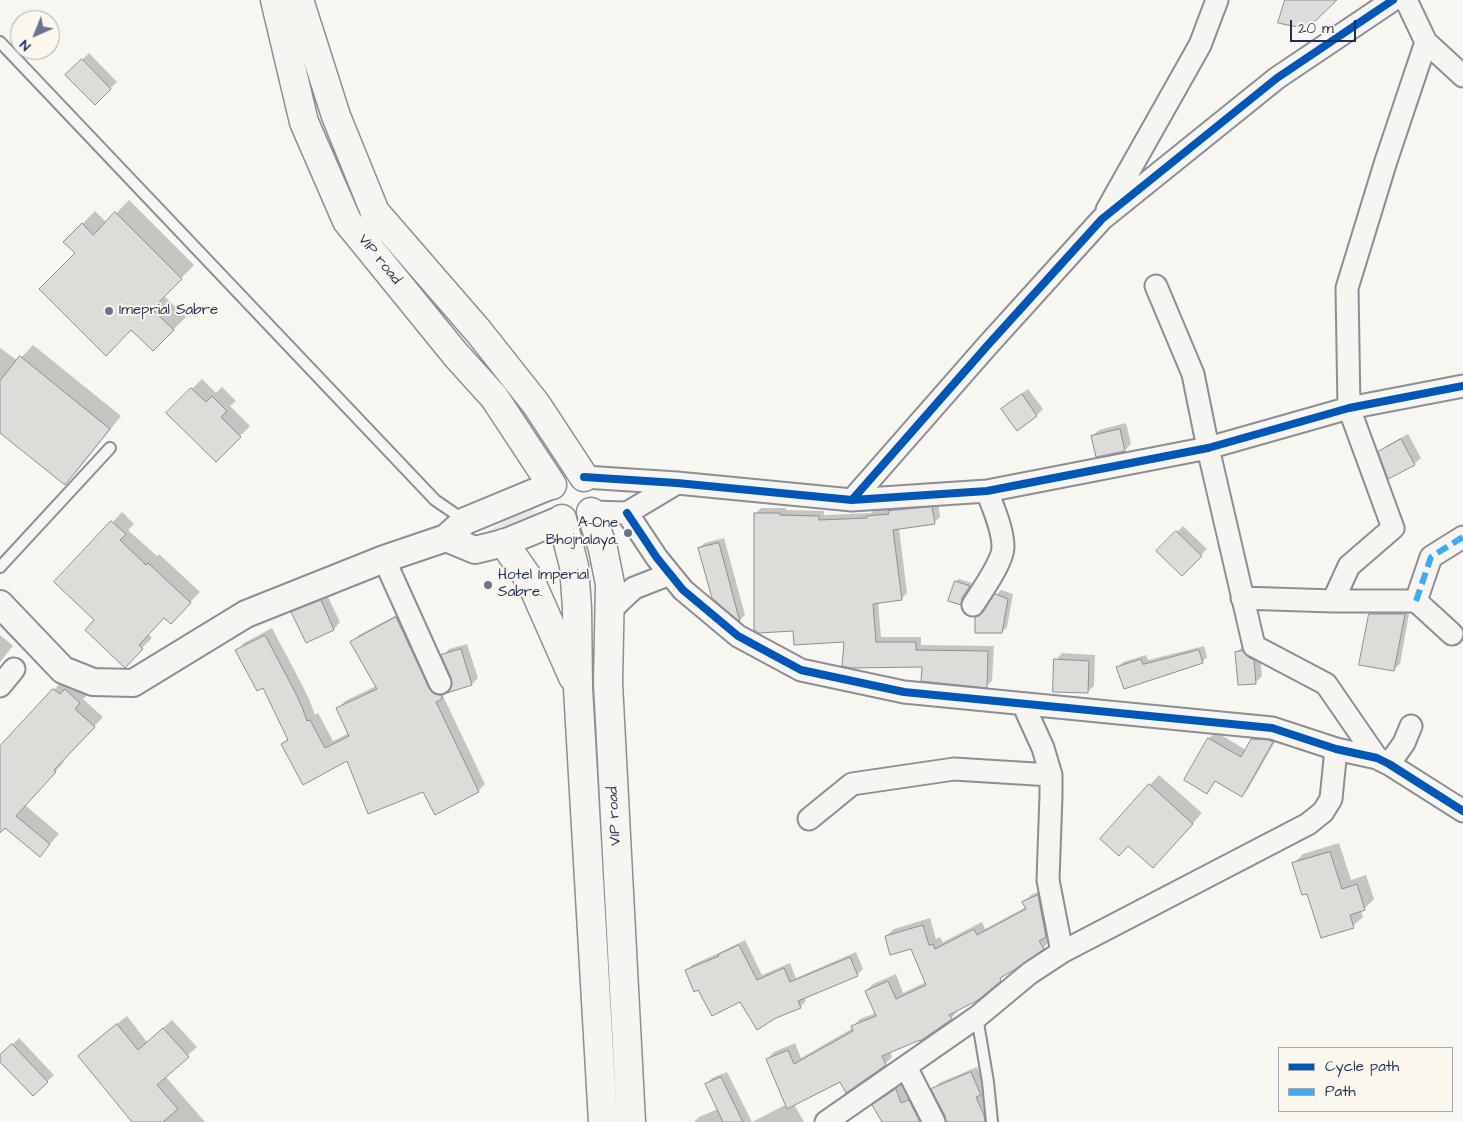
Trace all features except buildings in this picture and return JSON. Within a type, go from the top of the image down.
[{"type":"main road","name":"VIP road","points":[[275,0],[304,122],[347,221],[456,355],[494,397],[552,485]]},
{"type":"main road","name":"VIP road","points":[[299,0],[336,116],[375,212],[485,339],[536,404],[584,477]]},
{"type":"main road","points":[[568,474],[584,477],[590,482],[596,497],[591,512],[577,521],[562,519],[551,508],[549,502],[548,494],[552,485],[561,476],[568,474]]},
{"type":"main road","name":"VIP road","points":[[591,512],[604,549],[610,584],[608,683],[631,1122]]},
{"type":"main road","name":"VIP road","points":[[562,519],[574,566],[577,608],[578,688],[603,1122]]},
{"type":"main road","points":[[504,543],[531,582],[578,688]]},
{"type":"street","points":[[1102,219],[1200,45],[1217,0]]},
{"type":"street","points":[[852,500],[980,353],[1102,219],[1277,78],[1394,0]]},
{"type":"street","points":[[1406,0],[1426,42],[1463,76]]},
{"type":"street","points":[[1333,602],[1350,566],[1393,528],[1349,408],[1347,288],[1386,161],[1426,42]]},
{"type":"street","points":[[1156,286],[1193,374],[1208,448],[1254,646],[1326,684],[1383,761]]},
{"type":"street","points":[[584,477],[677,483],[852,500],[987,492],[1208,448],[1349,408],[1463,386]]},
{"type":"street","points":[[591,512],[627,513],[677,483]]},
{"type":"street","points":[[0,604],[63,670],[92,682],[133,683],[246,614],[384,559],[446,538],[465,521],[552,485]]},
{"type":"street","points":[[973,605],[998,565],[1003,548],[998,523],[987,492]]},
{"type":"street","points":[[627,513],[657,558],[683,590],[738,636],[801,670],[904,692],[1272,728],[1336,749],[1383,761],[1463,811]]},
{"type":"street","points":[[446,538],[475,550],[504,543],[562,519]]},
{"type":"street","points":[[1416,601],[1431,557],[1463,537]]},
{"type":"street","points":[[384,559],[440,683]]},
{"type":"street","points":[[610,613],[634,588],[670,574]]},
{"type":"street","points":[[1242,598],[1333,602],[1416,601],[1452,634]]},
{"type":"street","points":[[0,686],[14,670]]},
{"type":"street","points":[[1023,704],[1042,748],[1051,775],[1048,880],[1062,952]]},
{"type":"street","points":[[1383,761],[1404,743],[1412,726]]},
{"type":"street","points":[[826,1122],[977,1017],[1030,973],[1062,952],[1308,824],[1323,812],[1331,799],[1336,749]]},
{"type":"street","points":[[809,819],[852,784],[954,769],[1051,775]]},
{"type":"street","points":[[906,1067],[934,1122]]},
{"type":"lane","points":[[0,42],[435,500],[465,521]]},
{"type":"lane","points":[[0,567],[110,448]]},
{"type":"lane","points":[[977,1017],[988,1082],[992,1122]]},
{"type":"shaded area","points":[[530,503],[545,533],[485,538],[484,534]]},
{"type":"marked path","points":[[1416,601],[1431,557],[1463,537]]},
{"type":"cycle path","points":[[852,500],[987,346],[1102,219],[1277,78],[1393,0]]},
{"type":"cycle path","points":[[584,477],[677,483],[852,500],[987,491],[1208,448],[1349,408],[1463,386]]},
{"type":"cycle path","points":[[627,513],[657,558],[683,590],[738,636],[801,670],[904,692],[1272,728],[1336,749],[1377,758],[1463,811]]},
{"type":"place","name":"Imeprial Sabre","points":[[109,311]]},
{"type":"place","name":"A-One Bhojnalaya.","points":[[628,533]]},
{"type":"place","name":"Hotel Imperial Sabre.","points":[[488,585]]}]
